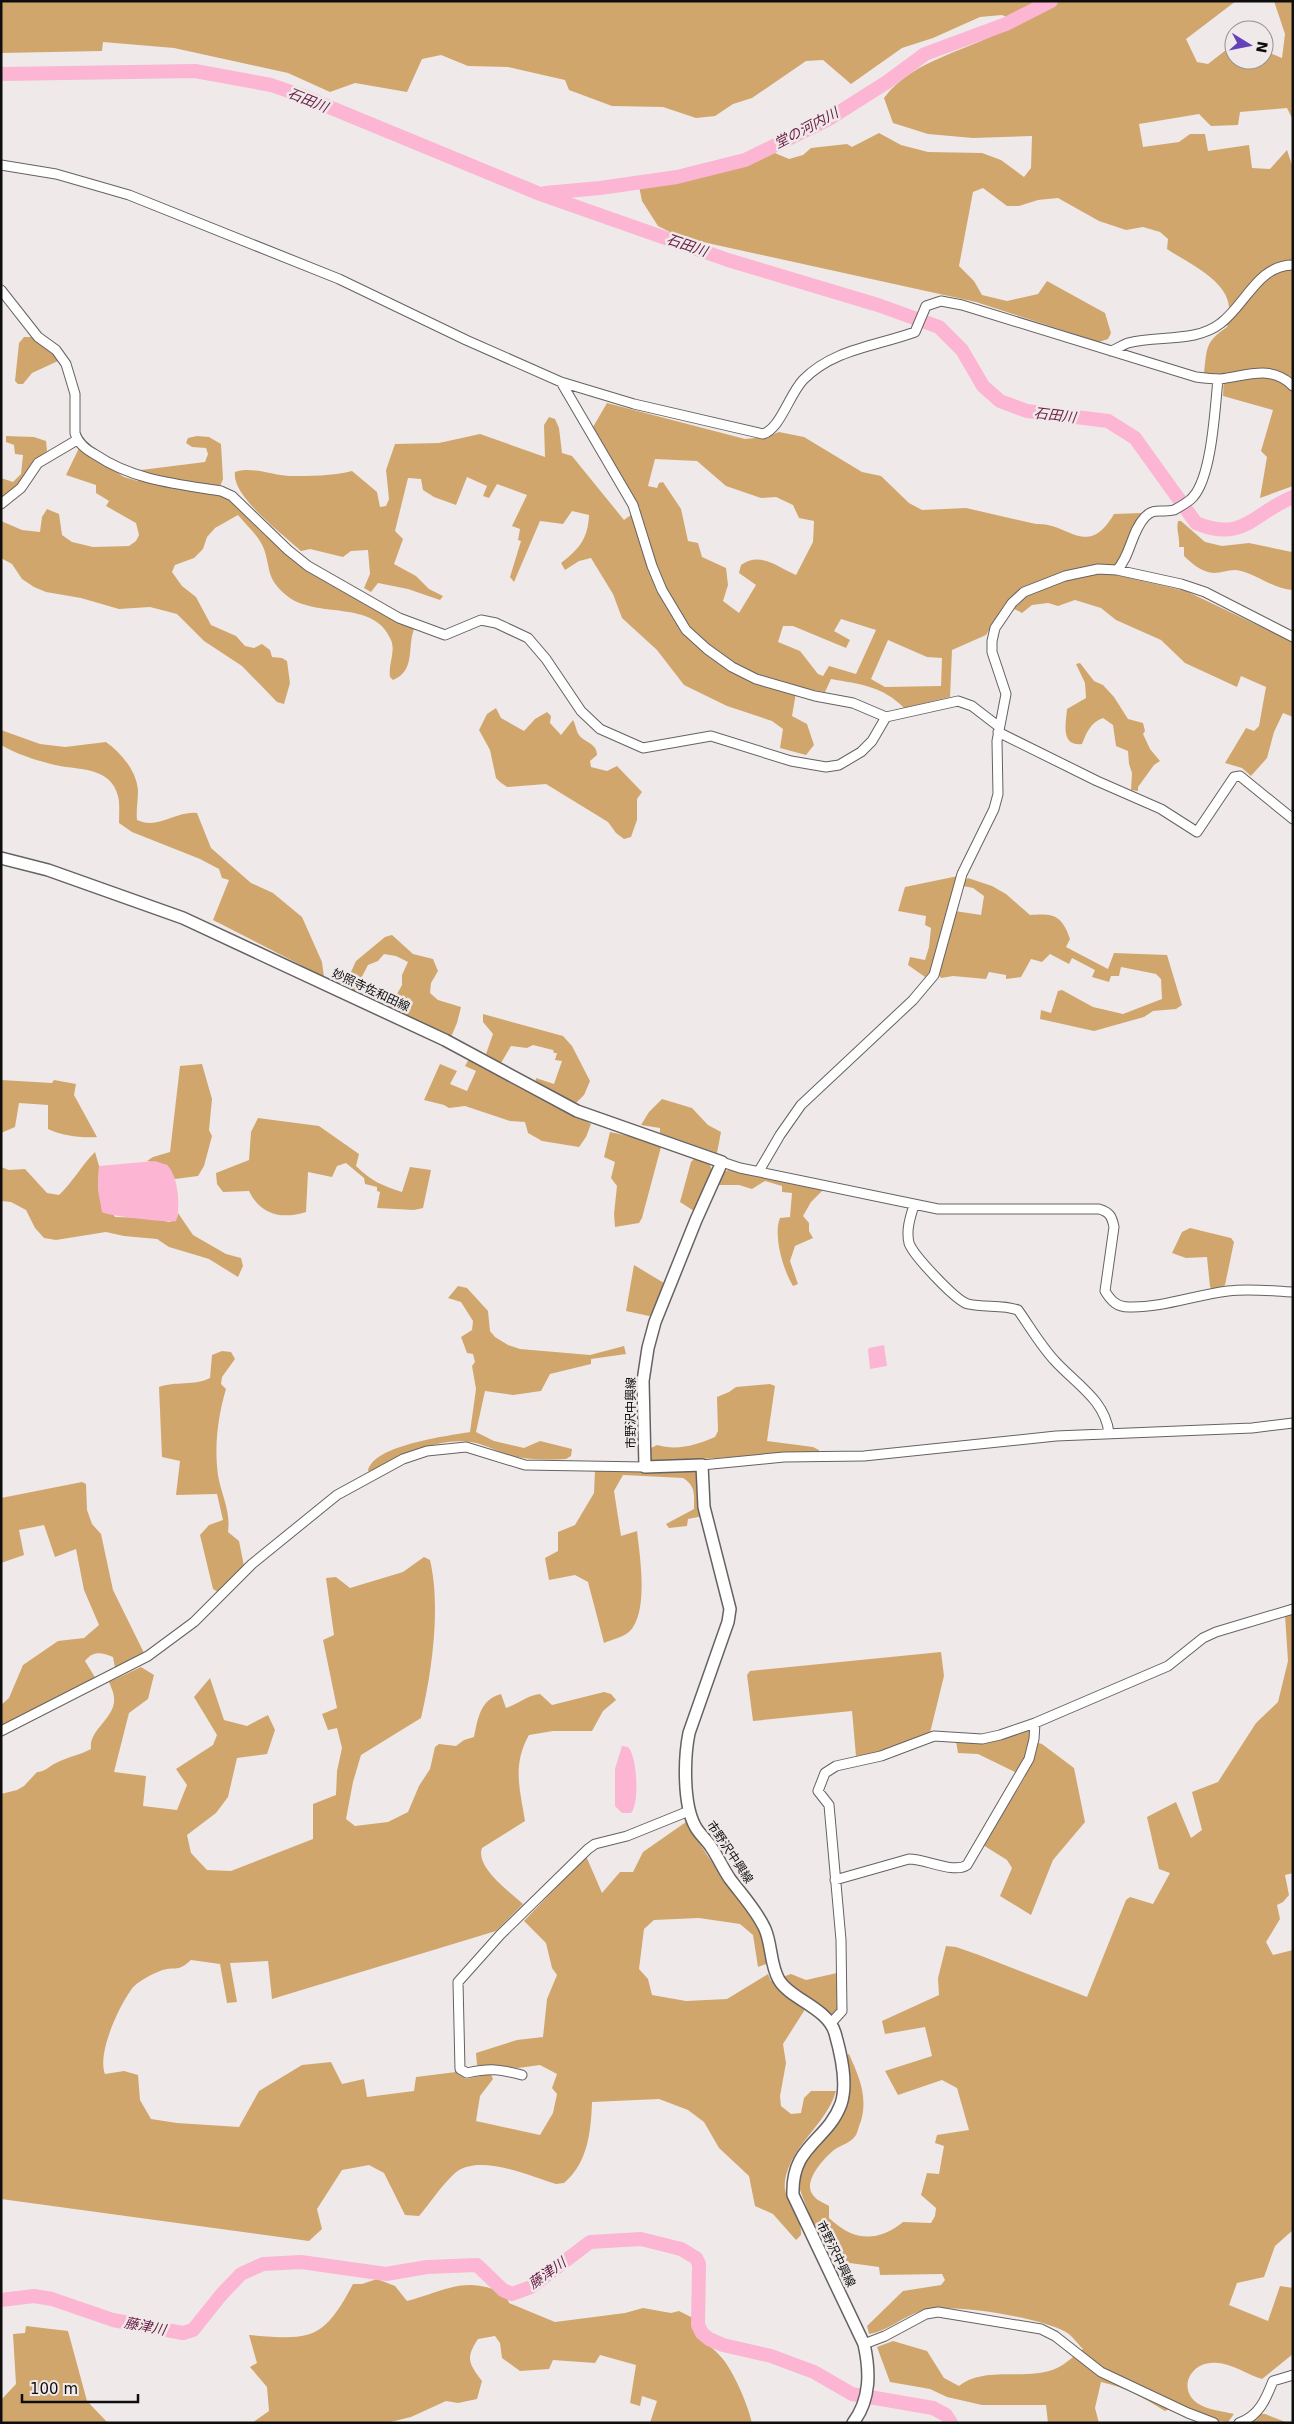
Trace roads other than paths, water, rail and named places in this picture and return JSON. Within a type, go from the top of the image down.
[{"type":"main road","name":"妙照寺佐和田線","points":[[1,858],[48,870],[183,918],[445,1040],[577,1111],[722,1162]]},
{"type":"main road","name":"市野沢中興線","points":[[645,1467],[643,1381],[648,1348],[693,1228],[722,1162]]},
{"type":"main road","name":"市野沢中興線","points":[[702,1465],[704,1506],[730,1609],[728,1622],[689,1733],[686,1771],[690,1811],[695,1826],[765,1929],[779,1981],[831,2023],[841,2061],[844,2083],[842,2098],[836,2113],[802,2154],[795,2174],[793,2195],[864,2344],[869,2369],[868,2380],[856,2418]]},
{"type":"main road","points":[[645,1467],[702,1465]]},
{"type":"street","points":[[1,165],[56,174],[129,195],[338,279],[492,352],[561,382],[634,404],[763,434],[775,427],[791,395],[820,365],[850,351],[915,332],[926,306],[941,300],[1196,377],[1218,379],[1260,372],[1274,373],[1293,386]]},
{"type":"street","points":[[1111,351],[1127,344],[1198,334],[1216,326],[1228,317],[1268,271],[1281,265],[1293,265]]},
{"type":"street","points":[[1,290],[38,337],[56,350],[66,364],[75,394],[74,424],[77,440],[86,450],[105,462],[141,478],[220,491],[232,496],[288,550],[308,566],[400,618],[421,627],[445,635],[481,620],[496,623],[528,638],[547,659],[581,711],[600,729],[643,748],[711,736],[791,761],[826,767],[838,766],[861,752],[872,741],[886,717]]},
{"type":"street","points":[[1117,570],[1125,562],[1133,537],[1145,516],[1158,510],[1173,510],[1193,497],[1209,456],[1218,379]]},
{"type":"street","points":[[561,382],[633,505],[652,566],[662,590],[686,630],[713,654],[732,667],[756,679],[815,696],[853,703],[886,717],[958,701],[972,706],[998,729],[1097,782],[1162,809],[1197,832],[1234,777],[1240,776],[1293,819]]},
{"type":"street","points":[[1,504],[21,488],[38,463],[77,440]]},
{"type":"street","points":[[759,1171],[780,1135],[801,1105],[913,1000],[934,975],[962,874],[994,809],[998,794],[998,729],[1006,694],[992,652],[992,640],[1001,618],[1024,592],[1045,582],[1098,569],[1117,570],[1181,584],[1206,592],[1293,637]]},
{"type":"street","points":[[722,1162],[914,1206],[938,1209],[1100,1209],[1106,1211],[1113,1219],[1114,1227],[1105,1291],[1114,1303],[1122,1306],[1152,1304],[1228,1291],[1293,1292]]},
{"type":"street","points":[[914,1206],[908,1224],[909,1243],[914,1252],[952,1294],[961,1301],[969,1304],[1010,1307],[1018,1310],[1055,1361],[1078,1380],[1103,1412],[1109,1433]]},
{"type":"street","points":[[702,1465],[784,1457],[864,1456],[1056,1436],[1252,1428],[1293,1423]]},
{"type":"street","points":[[1,1730],[148,1656],[194,1622],[252,1564],[337,1495],[403,1459],[427,1451],[466,1447],[525,1465],[645,1467]]},
{"type":"street","points":[[831,2023],[842,2011],[841,1940],[829,1805],[818,1791],[825,1773],[836,1766],[881,1756],[934,1736],[982,1739],[1035,1723],[1168,1666],[1203,1638],[1216,1632],[1293,1609]]},
{"type":"street","points":[[835,1880],[909,1860],[921,1859],[956,1869],[967,1865],[1029,1759],[1034,1739],[1035,1723]]},
{"type":"street","points":[[522,2075],[497,2068],[467,2073],[460,2069],[458,1982],[500,1934],[588,1849],[596,1844],[627,1836],[690,1811]]},
{"type":"street","points":[[864,2344],[886,2336],[926,2314],[938,2312],[1040,2329],[1055,2336],[1101,2372],[1188,2413],[1214,2423]]},
{"type":"street","points":[[1239,2423],[1256,2414],[1265,2402],[1273,2381],[1293,2374]]},
{"type":"waterway","name":"堂の河内川","points":[[545,193],[600,188],[677,177],[745,160],[827,120],[887,82],[925,54],[1006,24],[1051,1]]},
{"type":"waterway","name":"石田川","points":[[1,74],[195,71],[271,85],[300,95],[540,194],[728,260],[878,305],[939,327],[962,350],[983,386],[1000,401],[1027,411],[1108,421],[1135,438],[1196,523],[1226,530],[1237,528],[1248,524],[1293,497]]},
{"type":"waterway","name":"藤津川","points":[[1,2300],[34,2296],[52,2299],[113,2320],[183,2333],[193,2330],[221,2295],[241,2274],[263,2264],[301,2262],[386,2274],[427,2267],[477,2265],[503,2290],[512,2294],[531,2287],[590,2242],[641,2239],[681,2249],[696,2258],[699,2264],[698,2325],[702,2333],[709,2339],[723,2345],[771,2356],[814,2372],[852,2394],[933,2408],[946,2415],[951,2423]]}]
